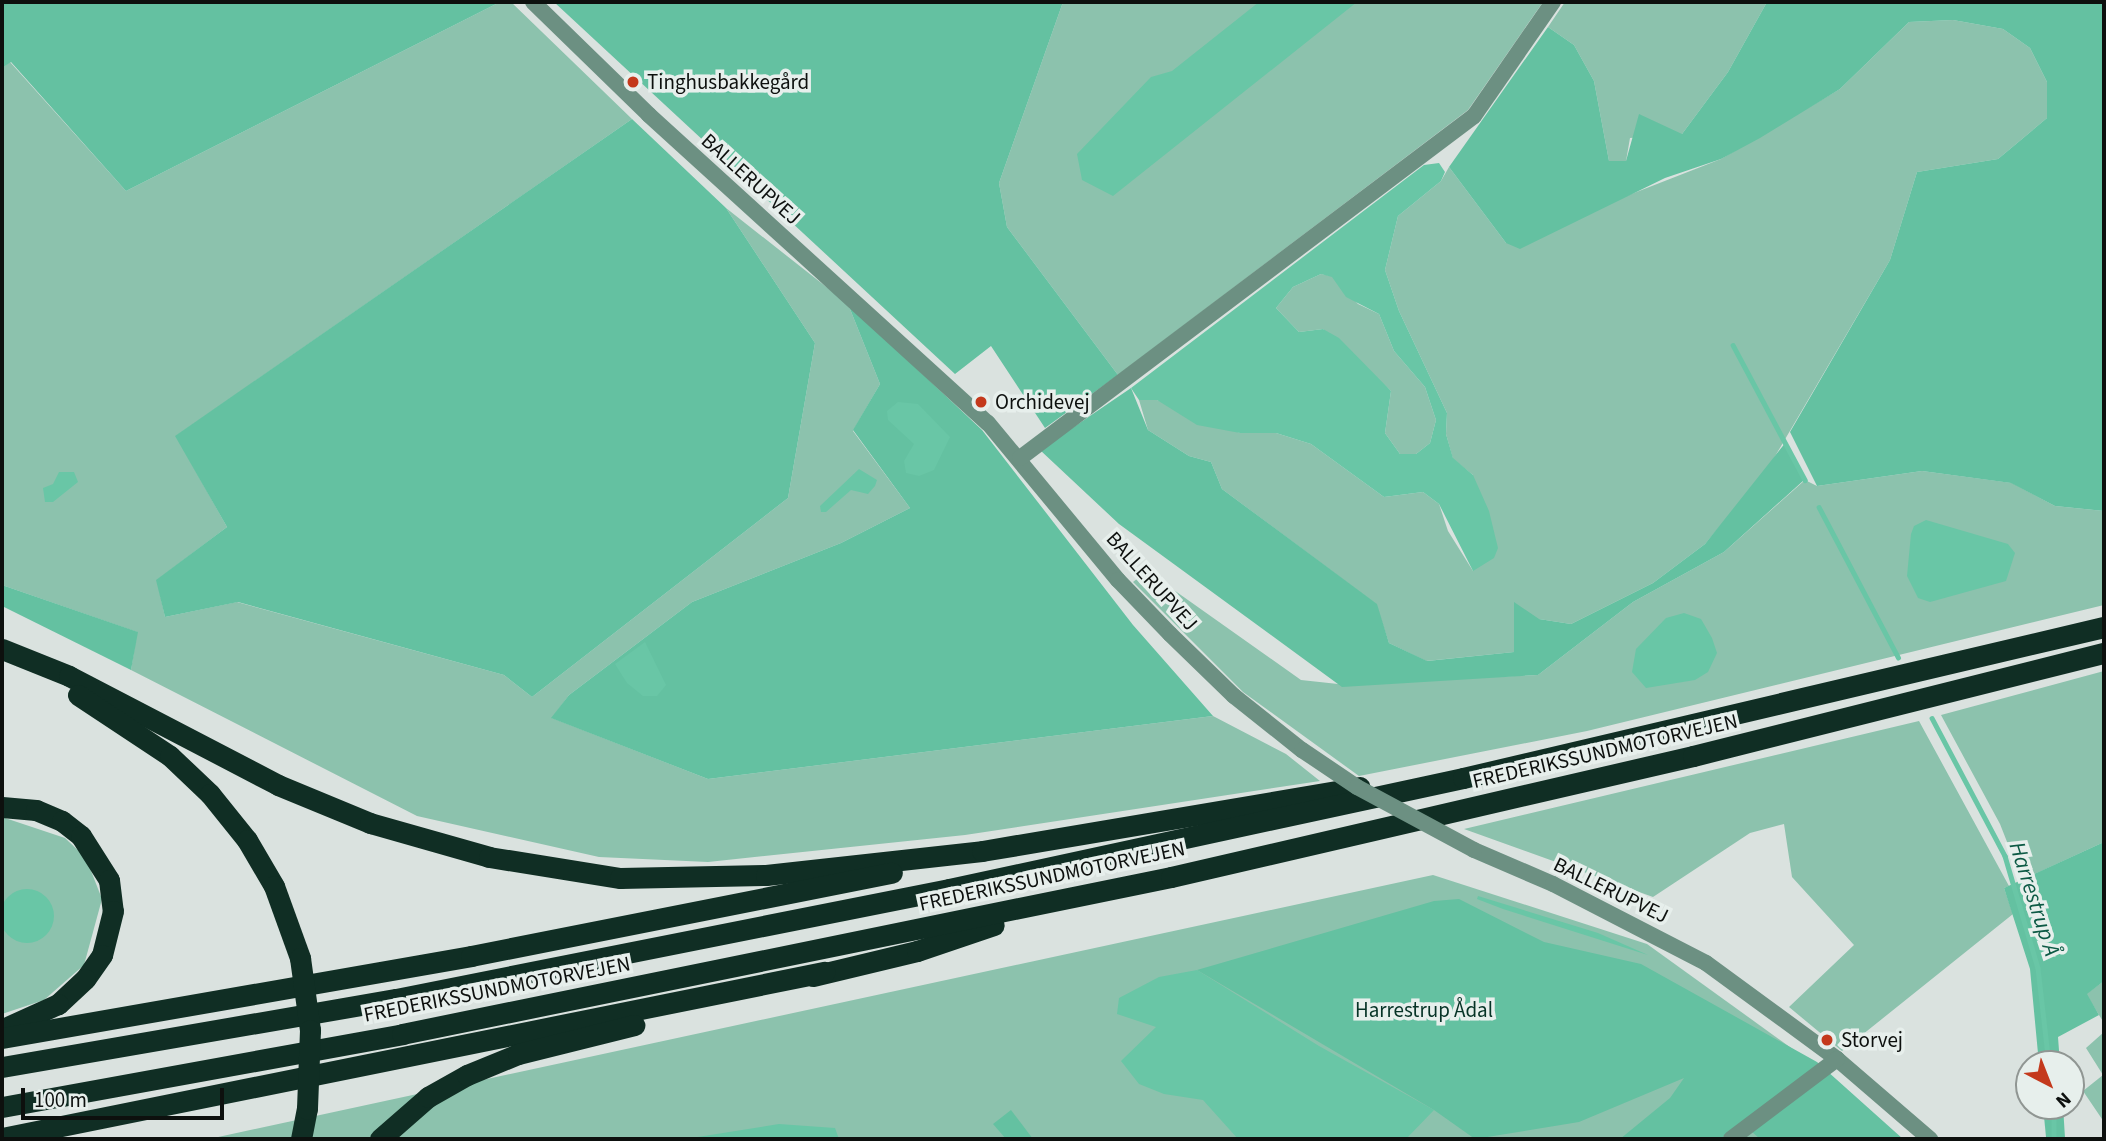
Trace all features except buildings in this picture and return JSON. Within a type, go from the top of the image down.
[{"type":"highway","name":"FREDERIKSSUNDMOTORVEJEN","points":[[2,1067],[621,956],[1463,778],[2104,626]]},
{"type":"highway","points":[[2,651],[69,676],[278,785],[370,823],[489,857],[620,878],[702,879],[982,851],[1378,783],[1463,778]]},
{"type":"highway","points":[[2,651],[129,726],[210,794],[247,840],[274,886],[300,958],[310,1030],[307,1109],[301,1139]]},
{"type":"highway","name":"FREDERIKSSUNDMOTORVEJEN","points":[[2,1107],[402,1034],[1096,892],[1693,756],[2104,653]]},
{"type":"highway","points":[[2,807],[36,810],[62,821],[82,836],[109,880],[113,911],[102,955],[85,979],[58,1004],[2,1029]]},
{"type":"highway","points":[[2,1038],[471,956],[928,866],[982,851]]},
{"type":"highway","points":[[2,1138],[824,972],[917,951],[1096,892]]},
{"type":"highway","points":[[380,1139],[428,1097],[518,1054],[758,995],[824,972]]},
{"type":"street","name":"BALLERUPVEJ","points":[[533,2],[649,115],[950,386],[1020,458],[1118,580],[1234,696],[1302,751],[1368,794],[1474,850],[1553,884],[1692,955],[1837,1059],[1930,1139]]},
{"type":"street","points":[[1020,458],[1474,116],[1553,2]]},
{"type":"street","points":[[1731,1139],[1837,1059]]},
{"type":"green space","points":[[2,2],[500,2],[126,191],[11,62],[2,68]]},
{"type":"green space","points":[[500,2],[511,2],[632,119],[176,436],[227,527],[157,580],[165,617],[237,602],[504,675],[532,697],[788,498],[815,343],[726,208],[848,304],[880,384],[853,431],[910,508],[841,543],[692,602],[569,695],[552,718],[708,779],[1213,716],[1286,754],[1320,781],[965,835],[708,862],[599,857],[417,816],[131,670],[137,632],[2,585],[2,68],[10,62],[126,191]]},
{"type":"green space","points":[[554,2],[1063,2],[999,183],[1007,227],[1118,375],[1045,428],[991,346],[955,374]]},
{"type":"green space","points":[[1063,2],[1543,2],[1468,110],[1118,375],[1007,227],[999,183]]},
{"type":"green space","points":[[1565,2],[1767,2],[1728,72],[1682,134],[1630,138],[1626,161],[1609,161],[1594,81],[1574,45],[1548,27]]},
{"type":"green space","points":[[1767,2],[2104,2],[2104,511],[2055,506],[2011,483],[1922,471],[1817,486],[1790,432],[1890,260],[1917,172],[1998,159],[2047,118],[2047,82],[2030,48],[2003,29],[1953,20],[1909,22],[1840,89],[1760,138],[1721,159],[1665,178],[1520,249],[1506,243],[1449,167],[1548,27],[1574,45],[1594,81],[1609,161],[1626,161],[1639,114],[1682,134],[1728,72]]},
{"type":"green space","points":[[1953,20],[2003,29],[2030,48],[2047,82],[2047,118],[1998,159],[1917,172],[1890,260],[1767,470],[1705,544],[1653,583],[1571,624],[1539,619],[1514,652],[1426,661],[1389,643],[1376,604],[1222,489],[1211,462],[1189,456],[1148,430],[1139,400],[1157,400],[1240,433],[1276,433],[1311,444],[1384,497],[1423,492],[1439,504],[1448,531],[1473,571],[1473,475],[1453,459],[1446,434],[1447,413],[1399,311],[1385,270],[1398,216],[1441,181],[1449,167],[1506,243],[1721,159],[1840,89],[1909,22]]},
{"type":"green space","points":[[632,119],[726,208],[815,343],[788,498],[532,697],[504,675],[238,602],[165,617],[156,580],[227,527],[175,436]]},
{"type":"green space","points":[[1321,274],[1332,276],[1358,304],[1379,314],[1394,351],[1425,387],[1436,420],[1430,443],[1416,454],[1400,454],[1385,433],[1391,391],[1323,329],[1299,332],[1276,308],[1293,287]]},
{"type":"green space","points":[[848,304],[982,430],[1133,625],[1213,716],[708,779],[551,718],[569,695],[692,602],[841,543],[910,508],[853,430],[880,384]]},
{"type":"green space","points":[[1131,388],[1148,430],[1189,456],[1211,462],[1222,489],[1377,604],[1389,643],[1427,661],[1514,652],[1514,602],[1539,619],[1571,624],[1653,583],[1705,544],[1786,442],[1804,480],[1724,552],[1633,602],[1538,675],[1342,687],[1119,524],[1040,450]]},
{"type":"green space","points":[[1922,471],[2012,483],[2055,506],[2104,511],[2104,605],[1587,731],[1359,776],[1243,692],[1133,582],[1147,571],[1301,680],[1338,684],[1538,675],[1633,602],[1724,552],[1805,480],[1817,486]]},
{"type":"green space","points":[[2,585],[138,632],[131,670],[2,606]]},
{"type":"green space","points":[[2104,671],[2104,842],[2022,880],[2000,824],[1941,715]]},
{"type":"green space","points":[[1919,721],[2009,886],[2004,888],[2013,914],[1842,1051],[1789,1007],[1854,945],[1792,877],[1784,824],[1750,833],[1653,897],[1464,829]]},
{"type":"green space","points":[[2,817],[65,838],[86,858],[102,899],[84,965],[44,1000],[2,1014]]},
{"type":"green space","points":[[2104,842],[2104,981],[2087,994],[2099,1015],[2058,1037],[2059,1050],[2038,1050],[2030,969],[2004,888]]},
{"type":"green space","name":"Harrestrup Ådal","points":[[1433,875],[1647,944],[1794,1050],[1890,1139],[209,1139]]},
{"type":"green space","points":[[1459,899],[1544,942],[1641,964],[1817,1062],[1903,1139],[1760,1139],[1742,1123],[1720,1139],[1620,1139],[1670,1098],[1684,1078],[1579,1122],[1475,1139],[1434,1110],[1197,970],[1434,901]]},
{"type":"green space","points":[[2104,981],[2104,1023],[2086,994]]},
{"type":"green space","points":[[2104,1032],[2104,1122],[2085,1094],[2085,1089],[2103,1075],[2086,1048]]},
{"type":"green space","points":[[1011,1110],[1033,1139],[1006,1139],[993,1124]]},
{"type":"green space","points":[[2044,1120],[2064,1120],[2065,1138],[2046,1137]]},
{"type":"shaded area","points":[[1259,2],[1357,2],[1113,196],[1082,180],[1077,154],[1151,77],[1172,71]]},
{"type":"shaded area","points":[[1439,163],[1445,172],[1441,181],[1398,216],[1385,270],[1399,311],[1447,413],[1446,434],[1453,458],[1473,475],[1489,511],[1498,548],[1494,558],[1473,571],[1439,504],[1423,492],[1384,497],[1311,444],[1276,433],[1240,433],[1197,425],[1157,400],[1139,400],[1131,388],[1424,165]],"holes":[[[1321,274],[1332,277],[1346,297],[1379,314],[1394,351],[1425,387],[1436,420],[1430,443],[1416,454],[1400,454],[1385,433],[1391,391],[1339,338],[1323,329],[1299,332],[1276,308],[1293,287]]]},
{"type":"shaded area","points":[[898,402],[918,404],[950,437],[934,470],[919,476],[906,473],[904,461],[914,444],[888,420],[887,411]]},
{"type":"shaded area","points":[[859,469],[877,480],[868,494],[851,490],[826,512],[821,512],[820,506]]},
{"type":"shaded area","points":[[59,472],[74,472],[78,482],[53,502],[45,502],[43,488],[53,484]]},
{"type":"shaded area","points":[[1926,520],[2008,544],[2015,553],[2006,581],[1930,602],[1918,598],[1907,576],[1911,534],[1914,526]]},
{"type":"shaded area","points":[[1684,613],[1701,619],[1712,638],[1717,653],[1708,672],[1695,680],[1646,688],[1632,672],[1636,649],[1666,618]]},
{"type":"shaded area","points":[[645,642],[666,685],[657,696],[643,696],[627,683],[615,664]]},
{"type":"shaded area","points":[[27,889],[46,897],[54,916],[46,935],[27,943],[8,935],[0,916],[8,897]]},
{"type":"shaded area","points":[[1478,896],[1598,933],[1648,955],[1503,909],[1477,899]]},
{"type":"shaded area","points":[[1197,970],[1319,1046],[1434,1110],[1406,1139],[1238,1139],[1203,1100],[1164,1094],[1139,1084],[1121,1061],[1156,1027],[1117,1014],[1119,998],[1159,977]]},
{"type":"shaded area","points":[[779,1124],[835,1128],[839,1139],[685,1139]]},
{"type":"waterway","name":"Harrestrup Å","points":[[1733,345],[1805,480]]},
{"type":"waterway","name":"Harrestrup Å","points":[[1819,507],[1898,657]]},
{"type":"waterway","name":"Harrestrup Å","points":[[1932,718],[2005,856],[2038,968],[2047,1050]]},
{"type":"waterway","name":"Harrestrup Å","points":[[2054,1120],[2054,1139]]},
{"type":"place","name":"Tinghusbakkegård","points":[[633,82]]},
{"type":"place","name":"Orchidevej","points":[[981,402]]},
{"type":"place","name":"Storvej","points":[[1827,1040]]}]
